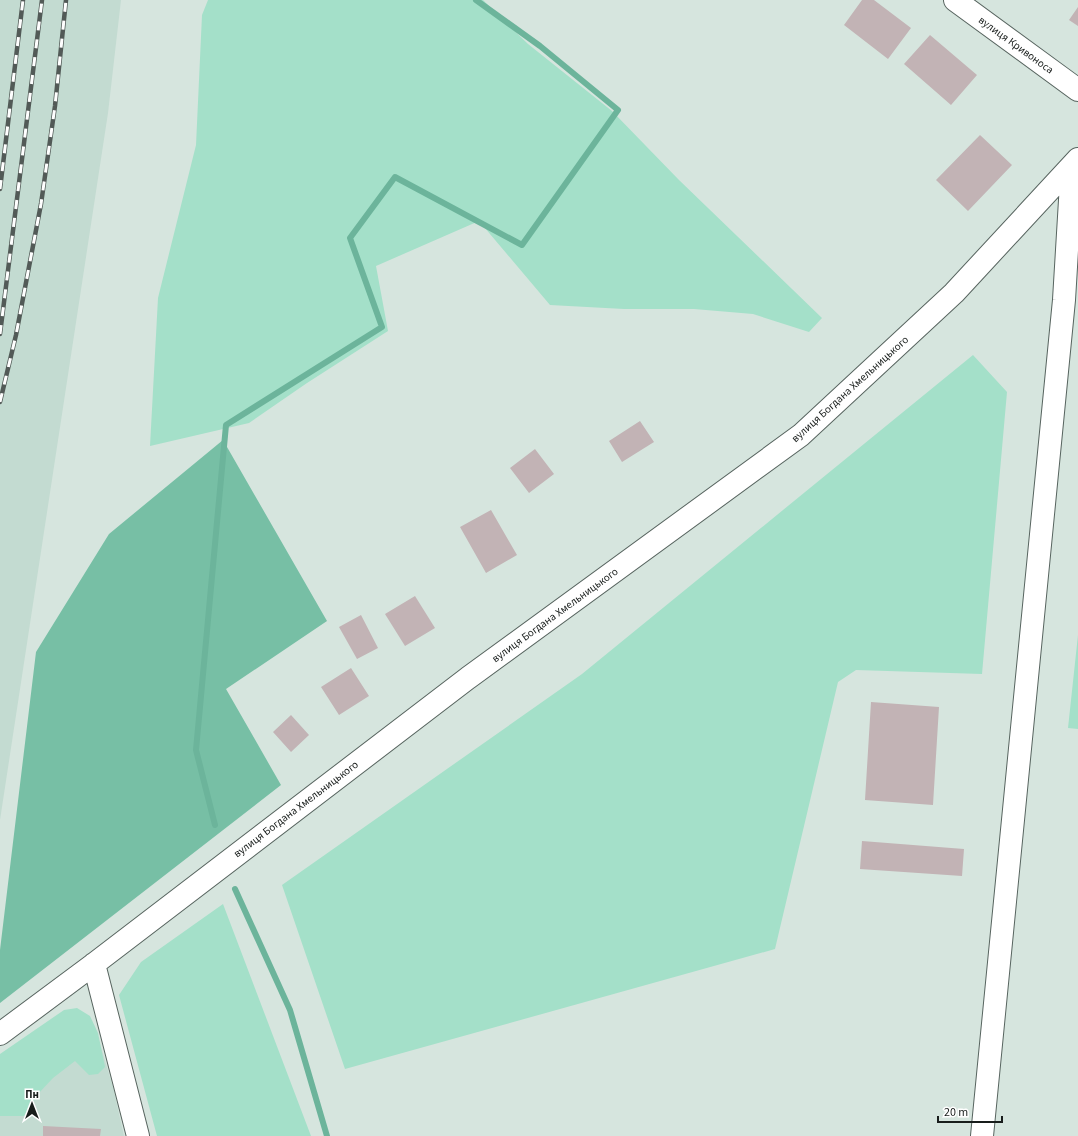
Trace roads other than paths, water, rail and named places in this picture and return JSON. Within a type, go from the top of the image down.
[{"type":"street","name":"вулиця Кривоноса","points":[[955,0],[1078,90]]},
{"type":"street","name":"вулиця Богдана Хмельницького","points":[[0,1034],[468,678],[801,435],[954,293],[1075,163]]},
{"type":"street","points":[[982,1136],[1064,300],[1075,163]]},
{"type":"street","points":[[94,964],[138,1136]]},
{"type":"waterway","points":[[215,825],[196,750],[226,425],[382,327],[350,238],[395,177],[522,245],[618,110],[540,46],[476,0]]},
{"type":"waterway","points":[[235,889],[290,1010],[327,1136]]},
{"type":"railway","points":[[0,189],[23,0]]},
{"type":"railway","points":[[0,334],[42,0]]},
{"type":"railway","points":[[0,402],[16,335],[41,204],[55,106],[66,0]]}]
